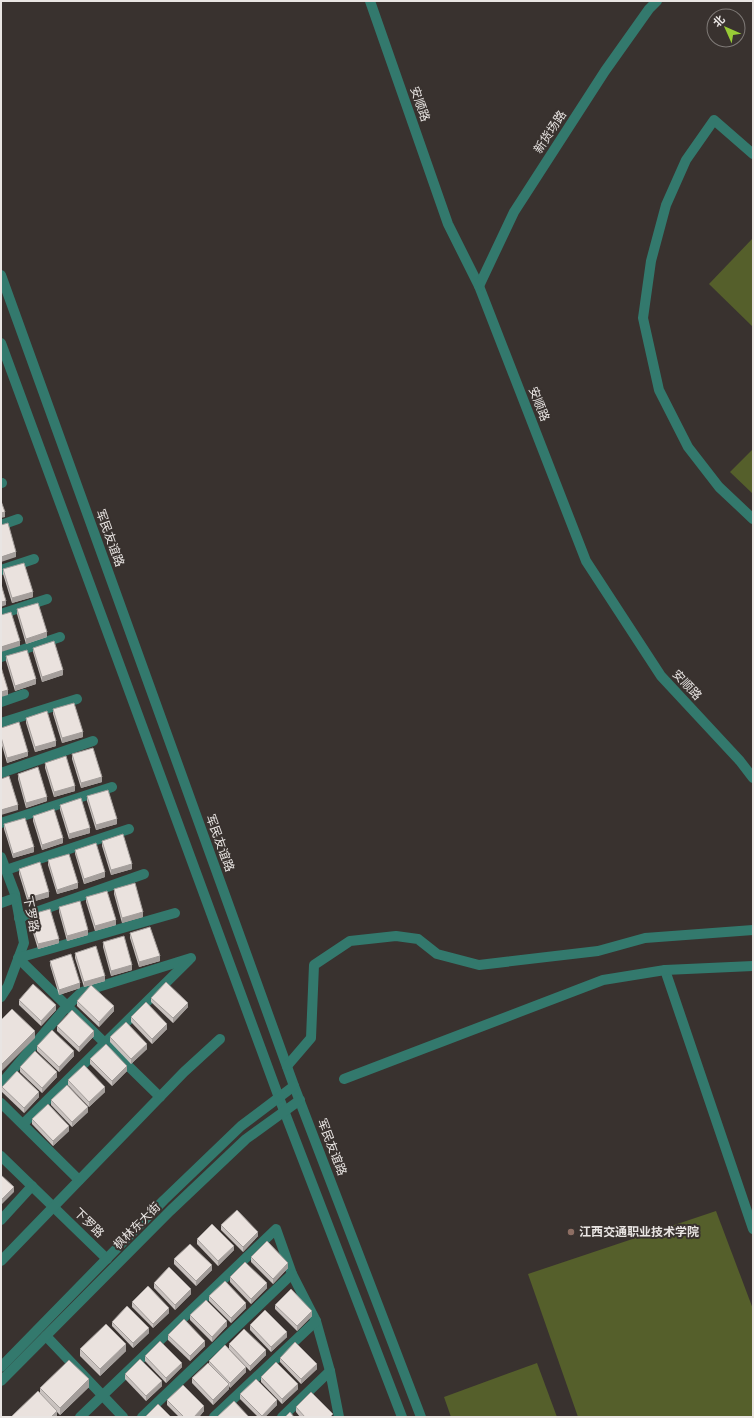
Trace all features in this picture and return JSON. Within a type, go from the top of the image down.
[{"type":"street","name":"安顺路","points":[[370,1],[448,224],[479,286],[586,561],[661,676],[753,778]]},
{"type":"street","name":"新货场路","points":[[479,286],[514,212],[605,71],[649,9],[657,1]]},
{"type":"street","points":[[753,154],[714,120],[686,160],[666,205],[662,219],[651,261],[642,318],[659,390],[688,447],[719,487],[753,519]]},
{"type":"street","name":"军民友谊路","points":[[1,276],[294,1086],[421,1417]]},
{"type":"street","points":[[1,343],[278,1098],[402,1417]]},
{"type":"street","points":[[1,525],[18,519]]},
{"type":"street","points":[[1,570],[34,559]]},
{"type":"street","points":[[1,614],[47,599]]},
{"type":"street","points":[[1,657],[60,637]]},
{"type":"street","points":[[1,702],[24,694]]},
{"type":"street","points":[[1,723],[77,699]]},
{"type":"street","points":[[1,773],[93,741]]},
{"type":"street","points":[[1,823],[112,787]]},
{"type":"street","points":[[6,870],[129,829]]},
{"type":"street","name":"下罗路","points":[[1,857],[15,898],[24,943],[8,986],[1,997]]},
{"type":"street","points":[[19,918],[144,874]]},
{"type":"street","points":[[1,902],[15,898]]},
{"type":"street","points":[[160,1097],[18,958],[175,913]]},
{"type":"street","points":[[287,1066],[311,1038],[314,965],[350,941],[396,936],[418,939],[437,954],[479,965],[598,951],[645,938],[753,930]]},
{"type":"street","points":[[1,1084],[67,1006],[82,992],[191,958],[104,1042],[23,1124]]},
{"type":"street","points":[[344,1079],[603,980],[665,970],[753,966]]},
{"type":"street","points":[[665,970],[753,1229]]},
{"type":"street","points":[[1,1261],[160,1097],[220,1039]]},
{"type":"street","name":"枫林东大街","points":[[1,1367],[241,1126],[294,1086]]},
{"type":"street","name":"枫林东大街","points":[[1,1381],[170,1211],[246,1139],[300,1100]]},
{"type":"street","points":[[1,1103],[79,1180]]},
{"type":"street","name":"下罗路","points":[[1,1156],[107,1259]]},
{"type":"street","points":[[1,1220],[32,1186]]},
{"type":"street","points":[[80,1417],[276,1229],[292,1274],[316,1321],[330,1371],[339,1417]]},
{"type":"street","points":[[142,1417],[292,1274]]},
{"type":"street","points":[[214,1417],[316,1321]]},
{"type":"street","points":[[46,1336],[123,1417]]},
{"type":"street","points":[[282,1417],[330,1371]]},
{"type":"green space","points":[[753,238],[753,327],[709,284]]},
{"type":"green space","points":[[753,449],[753,494],[730,472]]},
{"type":"green space","points":[[716,1211],[753,1309],[753,1417],[578,1417],[528,1274]]},
{"type":"green space","points":[[537,1363],[557,1417],[451,1417],[444,1397]]},
{"type":"building","points":[[1,501],[5,512],[1,513]]},
{"type":"building","points":[[8,523],[16,552],[1,557],[1,525]]},
{"type":"building","points":[[24,563],[33,592],[12,598],[3,569]]},
{"type":"building","points":[[1,584],[6,601],[1,602]]},
{"type":"building","points":[[38,603],[47,632],[26,639],[17,609]]},
{"type":"building","points":[[11,612],[20,641],[1,647],[1,615]]},
{"type":"building","points":[[54,641],[63,670],[42,677],[33,648]]},
{"type":"building","points":[[27,650],[36,679],[15,686],[6,656]]},
{"type":"building","points":[[1,667],[8,690],[1,692]]},
{"type":"building","points":[[74,703],[83,732],[62,738],[53,709]]},
{"type":"building","points":[[47,711],[56,741],[35,747],[26,718]]},
{"type":"building","points":[[19,722],[28,752],[7,758],[1,737],[1,728]]},
{"type":"building","points":[[93,748],[102,777],[81,783],[72,754]]},
{"type":"building","points":[[66,756],[75,786],[54,792],[45,763]]},
{"type":"building","points":[[38,767],[47,797],[26,803],[18,774]]},
{"type":"building","points":[[9,776],[18,805],[1,810],[1,779]]},
{"type":"building","points":[[108,790],[117,819],[96,825],[87,796]]},
{"type":"building","points":[[81,798],[90,828],[69,834],[60,805]]},
{"type":"building","points":[[54,809],[63,838],[42,845],[33,816]]},
{"type":"building","points":[[25,818],[34,847],[13,854],[4,824]]},
{"type":"building","points":[[123,834],[132,864],[111,870],[102,841]]},
{"type":"building","points":[[96,843],[105,872],[84,879],[75,850]]},
{"type":"building","points":[[69,854],[78,883],[57,890],[48,860]]},
{"type":"building","points":[[40,862],[49,892],[28,898],[19,869]]},
{"type":"building","points":[[135,883],[143,912],[122,918],[114,889]]},
{"type":"building","points":[[107,891],[116,920],[95,926],[86,897]]},
{"type":"building","points":[[80,901],[88,930],[67,936],[59,907]]},
{"type":"building","points":[[50,909],[59,939],[38,944],[29,915]]},
{"type":"building","points":[[150,927],[160,956],[139,962],[130,933]]},
{"type":"building","points":[[124,936],[132,965],[111,971],[103,942]]},
{"type":"building","points":[[96,946],[105,976],[84,982],[75,953]]},
{"type":"building","points":[[71,954],[80,983],[59,990],[50,961]]},
{"type":"building","points":[[166,982],[188,1003],[173,1018],[151,998]]},
{"type":"building","points":[[33,984],[56,1005],[41,1021],[19,1000]]},
{"type":"building","points":[[91,985],[114,1006],[99,1022],[77,1001]]},
{"type":"building","points":[[146,1002],[167,1024],[152,1039],[131,1017]]},
{"type":"building","points":[[12,1009],[35,1031],[1,1065],[1,1020]]},
{"type":"building","points":[[72,1010],[94,1031],[79,1047],[57,1026]]},
{"type":"building","points":[[126,1022],[147,1044],[131,1059],[110,1037]]},
{"type":"building","points":[[52,1030],[74,1051],[59,1067],[37,1046]]},
{"type":"building","points":[[106,1044],[127,1066],[112,1081],[90,1059]]},
{"type":"building","points":[[35,1051],[57,1072],[42,1088],[20,1067]]},
{"type":"building","points":[[84,1065],[105,1087],[89,1102],[68,1080]]},
{"type":"building","points":[[17,1071],[39,1092],[24,1108],[2,1087]]},
{"type":"building","points":[[67,1085],[88,1107],[72,1122],[51,1100]]},
{"type":"building","points":[[48,1104],[69,1126],[53,1141],[32,1119]]},
{"type":"building","points":[[1,1175],[14,1187],[1,1200]]},
{"type":"building","points":[[237,1210],[258,1232],[243,1247],[221,1225]]},
{"type":"building","points":[[212,1224],[234,1246],[218,1261],[197,1239]]},
{"type":"building","points":[[267,1241],[288,1263],[273,1279],[251,1257]]},
{"type":"building","points":[[190,1244],[212,1265],[196,1281],[174,1259]]},
{"type":"building","points":[[245,1262],[267,1283],[251,1299],[230,1277]]},
{"type":"building","points":[[169,1267],[191,1289],[175,1305],[154,1283]]},
{"type":"building","points":[[225,1281],[246,1303],[231,1318],[209,1296]]},
{"type":"building","points":[[148,1286],[169,1308],[153,1324],[132,1302]]},
{"type":"building","points":[[291,1289],[312,1311],[297,1326],[275,1305]]},
{"type":"building","points":[[206,1300],[227,1321],[212,1337],[190,1315]]},
{"type":"building","points":[[127,1306],[149,1328],[133,1343],[112,1322]]},
{"type":"building","points":[[265,1310],[287,1332],[271,1347],[250,1325]]},
{"type":"building","points":[[184,1319],[205,1341],[190,1356],[168,1335]]},
{"type":"building","points":[[106,1324],[126,1344],[100,1369],[80,1349]]},
{"type":"building","points":[[244,1329],[266,1350],[250,1366],[229,1344]]},
{"type":"building","points":[[160,1341],[182,1363],[166,1378],[145,1356]]},
{"type":"building","points":[[295,1342],[317,1364],[301,1379],[280,1358]]},
{"type":"building","points":[[225,1345],[246,1367],[230,1383],[209,1361]]},
{"type":"building","points":[[140,1359],[162,1381],[146,1396],[125,1374]]},
{"type":"building","points":[[69,1360],[89,1379],[60,1408],[40,1388]]},
{"type":"building","points":[[276,1362],[298,1384],[282,1399],[261,1377]]},
{"type":"building","points":[[208,1363],[229,1384],[213,1400],[192,1378]]},
{"type":"building","points":[[256,1379],[277,1400],[262,1416],[240,1394]]},
{"type":"building","points":[[183,1385],[204,1406],[194,1417],[184,1417],[167,1400]]},
{"type":"building","points":[[38,1391],[57,1411],[51,1417],[12,1416]]},
{"type":"building","points":[[311,1392],[333,1414],[330,1417],[305,1417],[296,1407]]},
{"type":"building","points":[[234,1401],[249,1417],[218,1416]]},
{"type":"building","points":[[158,1404],[171,1417],[145,1417]]},
{"type":"building","points":[[290,1412],[294,1417],[285,1417]]},
{"type":"place","name":"江西交通职业技术学院","points":[[571,1232]]}]
